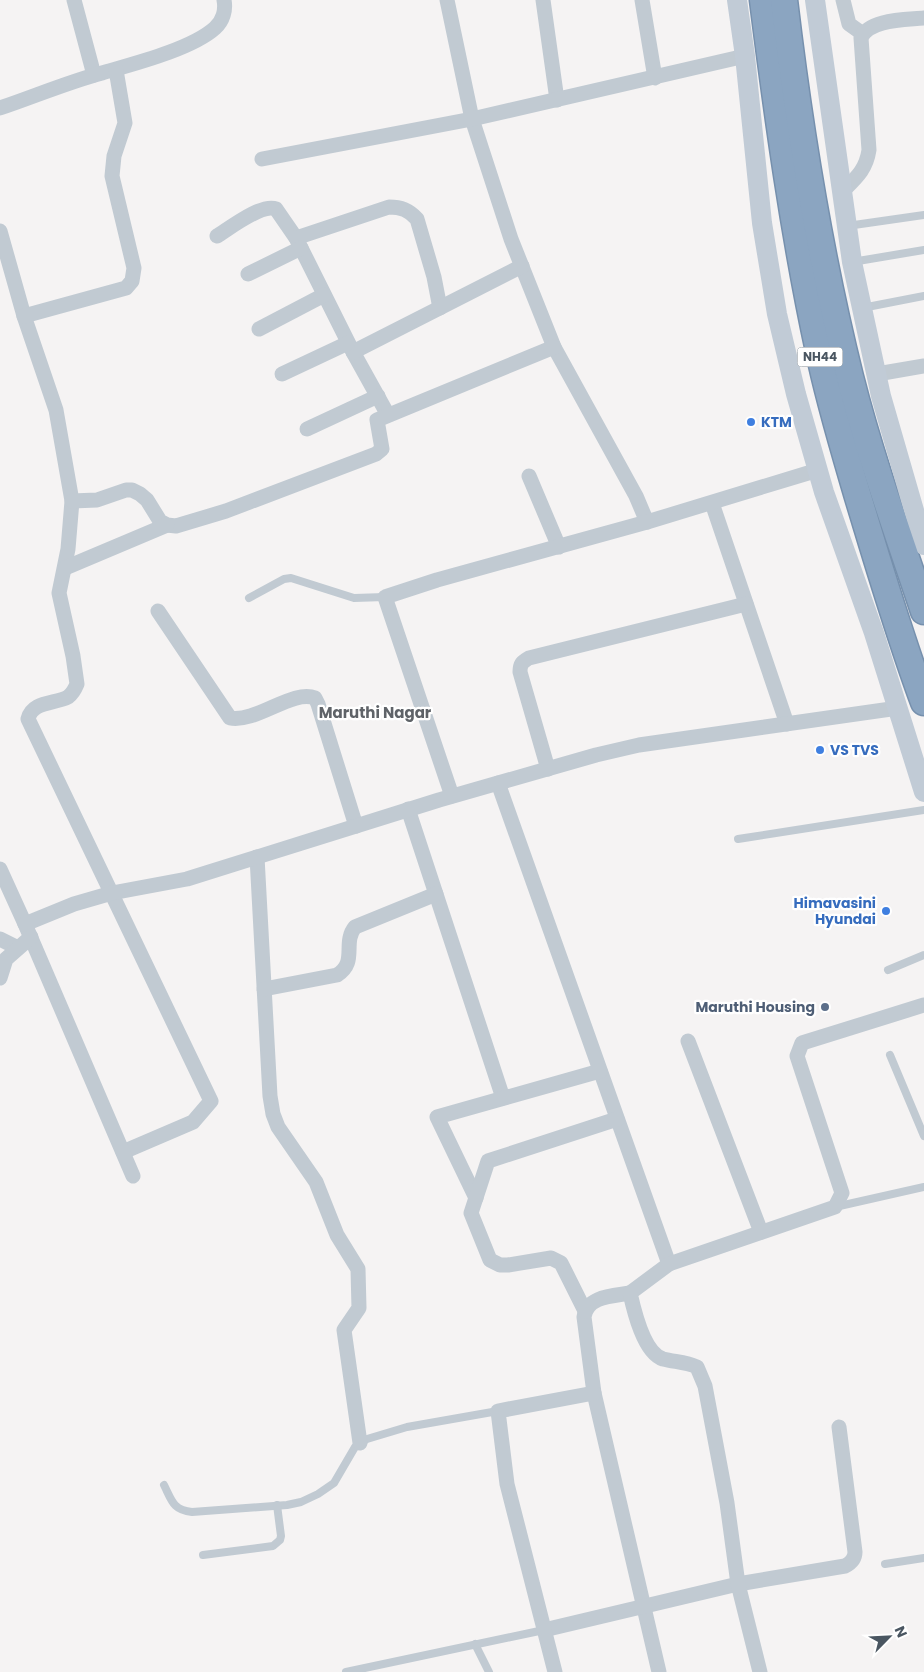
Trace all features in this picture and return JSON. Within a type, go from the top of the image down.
[{"type":"highway","name":"NH44","points":[[763,0],[782,145],[798,246],[819,353],[881,574],[924,702]]},
{"type":"highway","name":"NH44","points":[[784,0],[794,86],[806,162],[829,285],[848,368],[877,471],[924,611]]},
{"type":"street","points":[[74,0],[94,75]]},
{"type":"street","points":[[0,108],[94,75],[116,70],[196,41],[216,28],[223,17],[224,0]]},
{"type":"street","points":[[446,0],[472,119],[511,239],[554,346],[636,496],[648,522]]},
{"type":"street","points":[[543,0],[557,100]]},
{"type":"street","points":[[642,0],[655,78]]},
{"type":"street","points":[[737,0],[745,56],[762,223],[774,296],[796,394],[818,470],[898,708],[924,792]]},
{"type":"street","points":[[815,0],[852,262],[877,374],[924,545]]},
{"type":"street","points":[[842,0],[849,24],[863,34]]},
{"type":"street","points":[[842,192],[860,173],[867,162],[869,150],[861,38],[863,34],[875,25],[924,18]]},
{"type":"street","points":[[262,159],[472,119],[745,56]]},
{"type":"street","points":[[24,316],[126,288],[132,281],[134,268],[112,176],[114,156],[125,123],[116,70]]},
{"type":"street","points":[[217,236],[260,210],[271,207],[276,208],[298,243],[350,347],[388,415]]},
{"type":"street","points":[[248,274],[298,243],[389,207],[399,207],[412,213],[417,219],[434,277],[440,308]]},
{"type":"street","points":[[1,241],[56,410],[72,501],[68,549],[60,593],[74,656],[77,684],[68,696],[38,706],[29,714],[28,719],[211,1101],[193,1122],[123,1152]]},
{"type":"street","points":[[282,374],[440,308],[522,266]]},
{"type":"street","points":[[260,330],[324,295]]},
{"type":"street","points":[[65,568],[167,525],[176,526],[226,511],[376,454],[382,449],[377,420],[554,346]]},
{"type":"street","points":[[877,374],[924,366]]},
{"type":"street","points":[[307,430],[378,396]]},
{"type":"street","points":[[452,796],[385,597],[437,580],[648,522],[818,470]]},
{"type":"street","points":[[528,476],[559,547]]},
{"type":"street","points":[[72,501],[97,500],[126,490],[132,490],[147,500],[156,517],[167,525]]},
{"type":"street","points":[[712,502],[787,724]]},
{"type":"street","points":[[548,769],[520,672],[520,665],[523,661],[746,604]]},
{"type":"street","points":[[158,611],[230,718],[245,718],[302,696],[315,698],[356,826]]},
{"type":"street","points":[[0,978],[6,958],[18,948],[28,930],[74,904],[112,893],[187,879],[452,796],[639,745],[898,708]]},
{"type":"street","points":[[498,783],[669,1264]]},
{"type":"street","points":[[408,810],[503,1098]]},
{"type":"street","points":[[257,857],[270,1096],[273,1114],[278,1127],[316,1182],[337,1235],[358,1269],[359,1308],[344,1330],[360,1443]]},
{"type":"street","points":[[0,869],[134,1176]]},
{"type":"street","points":[[264,989],[337,975],[346,969],[348,964],[350,937],[355,927],[436,894]]},
{"type":"street","points":[[0,939],[18,948]]},
{"type":"street","points":[[659,1672],[594,1393],[584,1317],[585,1311],[592,1302],[602,1298],[630,1293],[669,1264],[835,1207],[842,1193],[797,1056],[802,1044],[924,1005]]},
{"type":"street","points":[[688,1041],[761,1232]]},
{"type":"street","points":[[476,1198],[437,1117],[600,1071]]},
{"type":"street","points":[[585,1311],[561,1264],[556,1260],[551,1258],[500,1265],[490,1260],[471,1213],[488,1161],[617,1119]]},
{"type":"street","points":[[630,1293],[638,1320],[653,1354],[697,1367],[705,1386],[727,1503],[738,1584],[760,1672]]},
{"type":"street","points":[[555,1672],[507,1484],[498,1411],[594,1393]]},
{"type":"street","points":[[544,1630],[738,1584],[845,1566],[854,1559],[855,1552],[839,1426]]},
{"type":"lane","points":[[847,226],[924,216]]},
{"type":"lane","points":[[852,262],[924,250]]},
{"type":"lane","points":[[862,308],[924,296]]},
{"type":"lane","points":[[249,598],[284,579],[291,578],[354,598],[385,597]]},
{"type":"lane","points":[[738,839],[924,810]]},
{"type":"lane","points":[[888,970],[924,955]]},
{"type":"lane","points":[[890,1055],[924,1136]]},
{"type":"lane","points":[[835,1207],[924,1187]]},
{"type":"lane","points":[[164,1485],[176,1507],[182,1511],[192,1512],[301,1502],[318,1494],[334,1483],[356,1447],[372,1437],[407,1427],[498,1411]]},
{"type":"lane","points":[[203,1555],[273,1546],[281,1536],[276,1505]]},
{"type":"lane","points":[[885,1564],[924,1558]]},
{"type":"lane","points":[[346,1672],[544,1630]]},
{"type":"lane","points":[[475,1644],[489,1672]]},
{"type":"place","name":"KTM","points":[[751,422]]},
{"type":"place","name":"VS TVS","points":[[820,750]]},
{"type":"place","name":"Himavasini Hyundai","points":[[886,911]]},
{"type":"place","name":"Maruthi Housing","points":[[825,1007]]},
{"type":"district","name":"Maruthi Nagar","points":[[375,713]]}]
